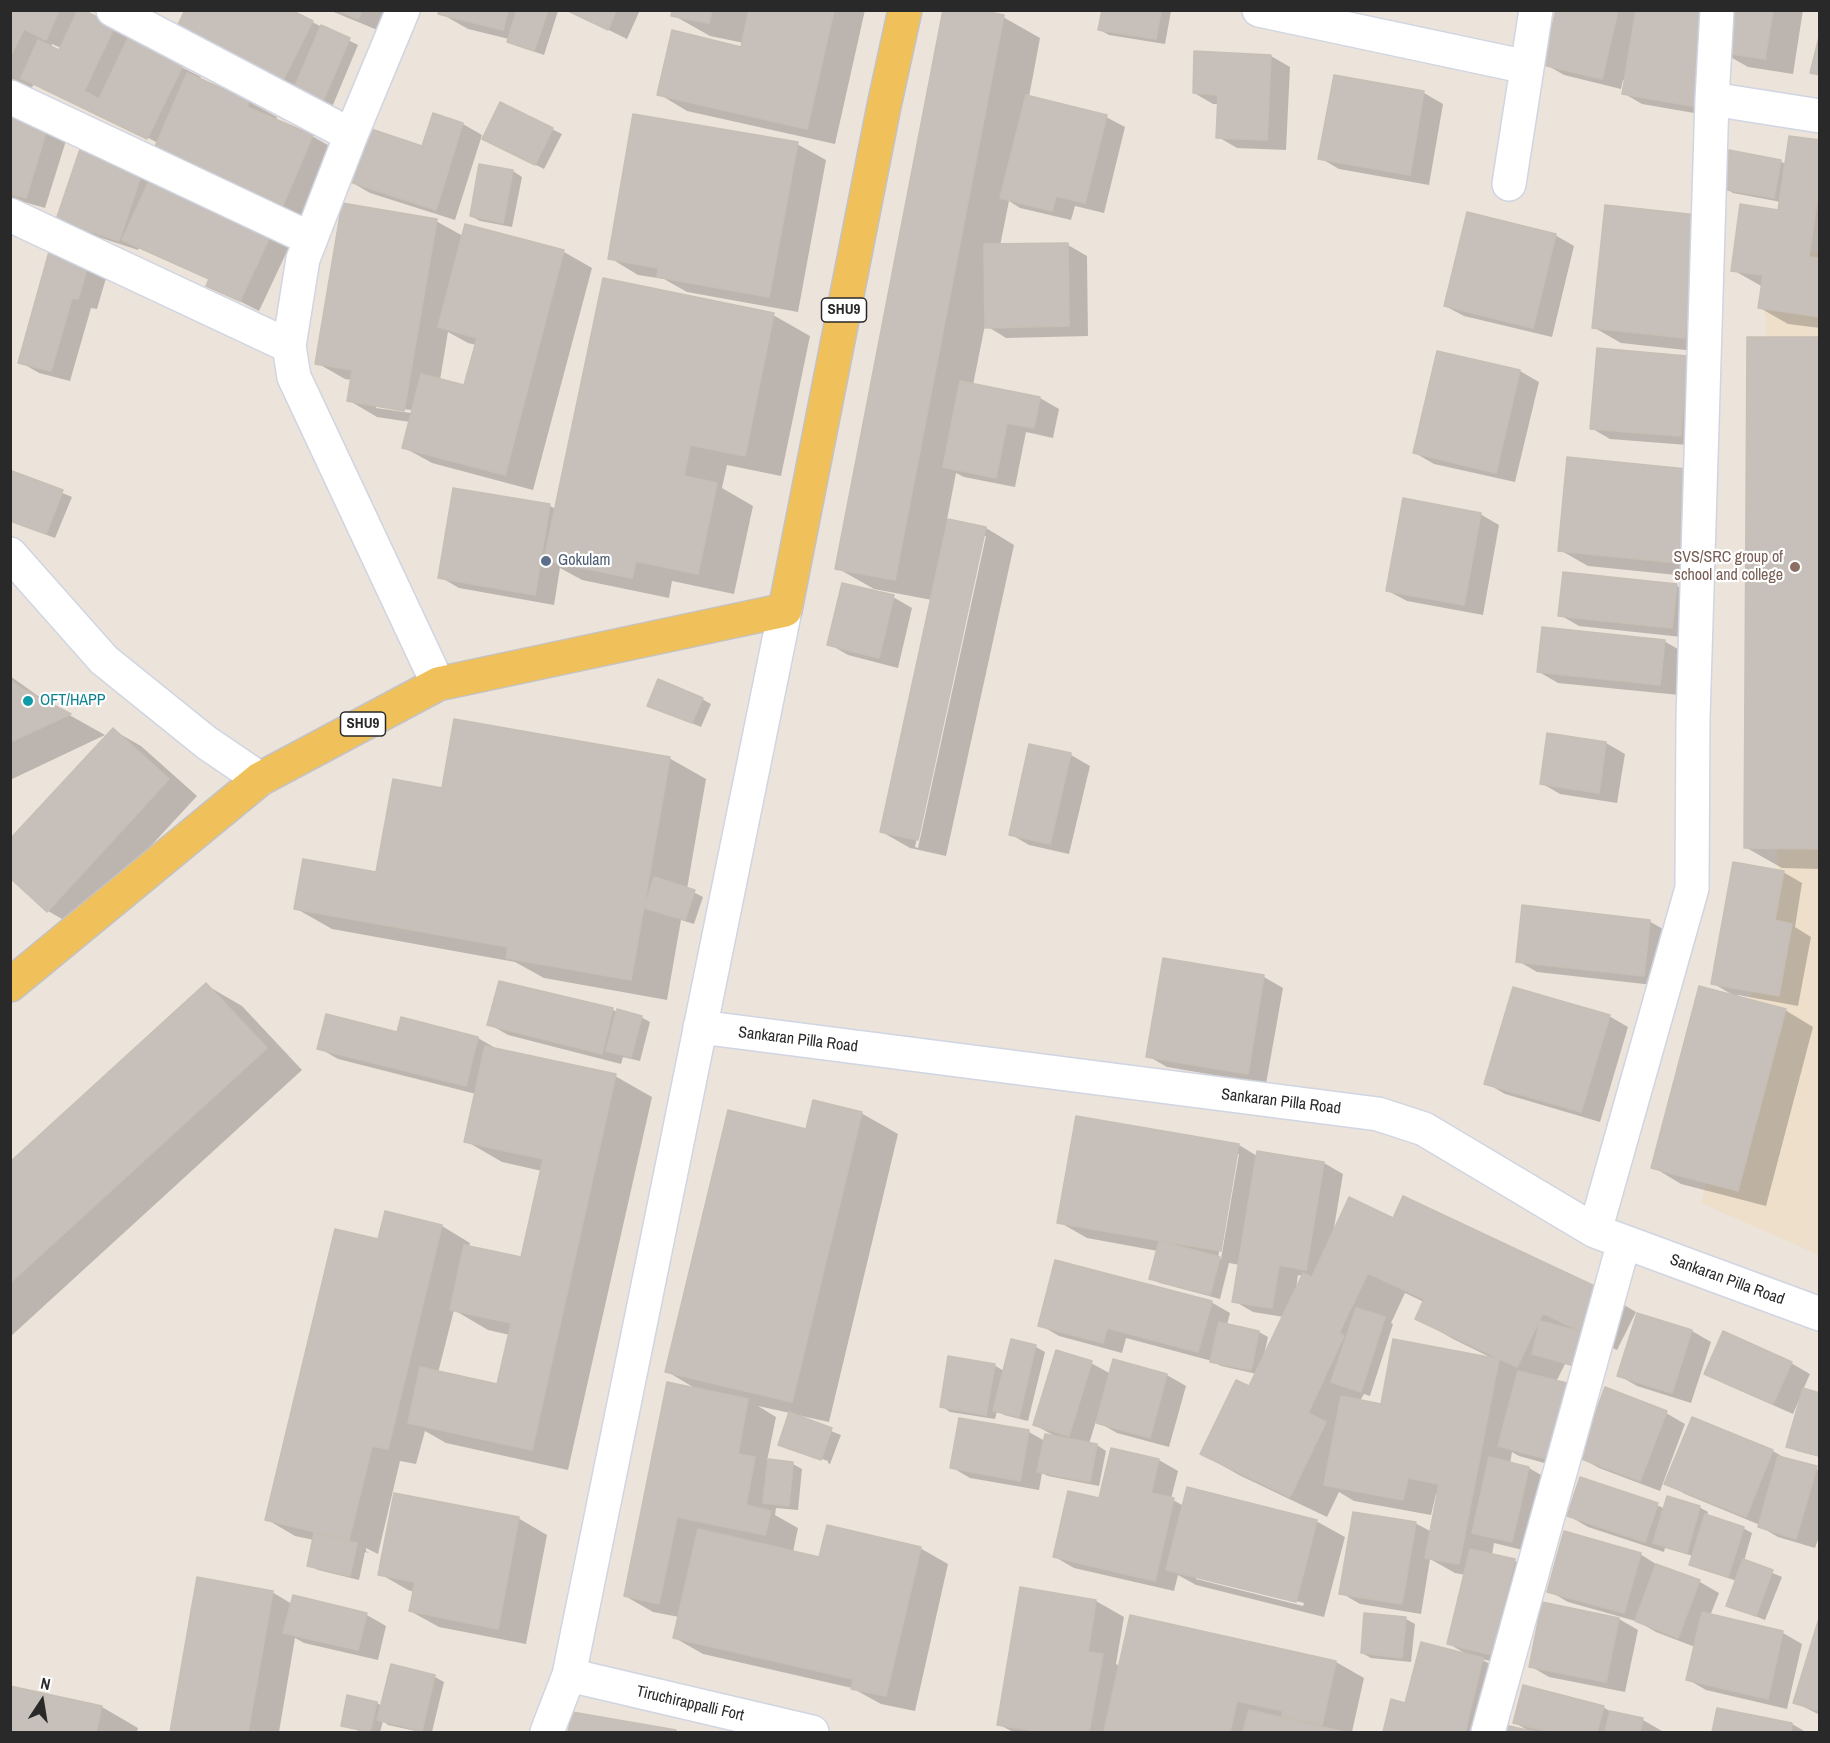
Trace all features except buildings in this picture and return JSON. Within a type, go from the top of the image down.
[{"type":"main road","name":"SHU9","points":[[10,985],[260,778],[438,684],[785,610],[881,118],[905,10]]},
{"type":"street","points":[[113,10],[351,135]]},
{"type":"street","points":[[404,10],[351,135],[303,259],[290,346],[294,377],[438,684]]},
{"type":"street","points":[[1259,10],[1527,68]]},
{"type":"street","points":[[1509,184],[1536,10]]},
{"type":"street","points":[[1488,1732],[1692,888],[1694,706],[1712,99],[1717,10]]},
{"type":"street","points":[[10,97],[310,239]]},
{"type":"street","points":[[1712,99],[1820,116]]},
{"type":"street","points":[[10,215],[290,346]]},
{"type":"street","points":[[10,554],[105,660],[207,743],[260,778]]},
{"type":"street","points":[[547,1732],[569,1674],[785,610]]},
{"type":"street","name":"Sankaran Pilla Road","points":[[700,1027],[1378,1114],[1424,1129],[1609,1236],[1820,1314]]},
{"type":"street","name":"Tiruchirappalli Fort","points":[[569,1674],[812,1732]]},
{"type":"shaded area","name":"SVS/SRC group of school and college","points":[[1764,245],[1819,252],[1819,1255],[1701,1203],[1778,882]]},
{"type":"place","name":"Gokulam","points":[[546,561]]},
{"type":"place","name":"SVS/SRC group of school and college","points":[[1795,567]]},
{"type":"place","name":"OFT/HAPP","points":[[28,701]]}]
